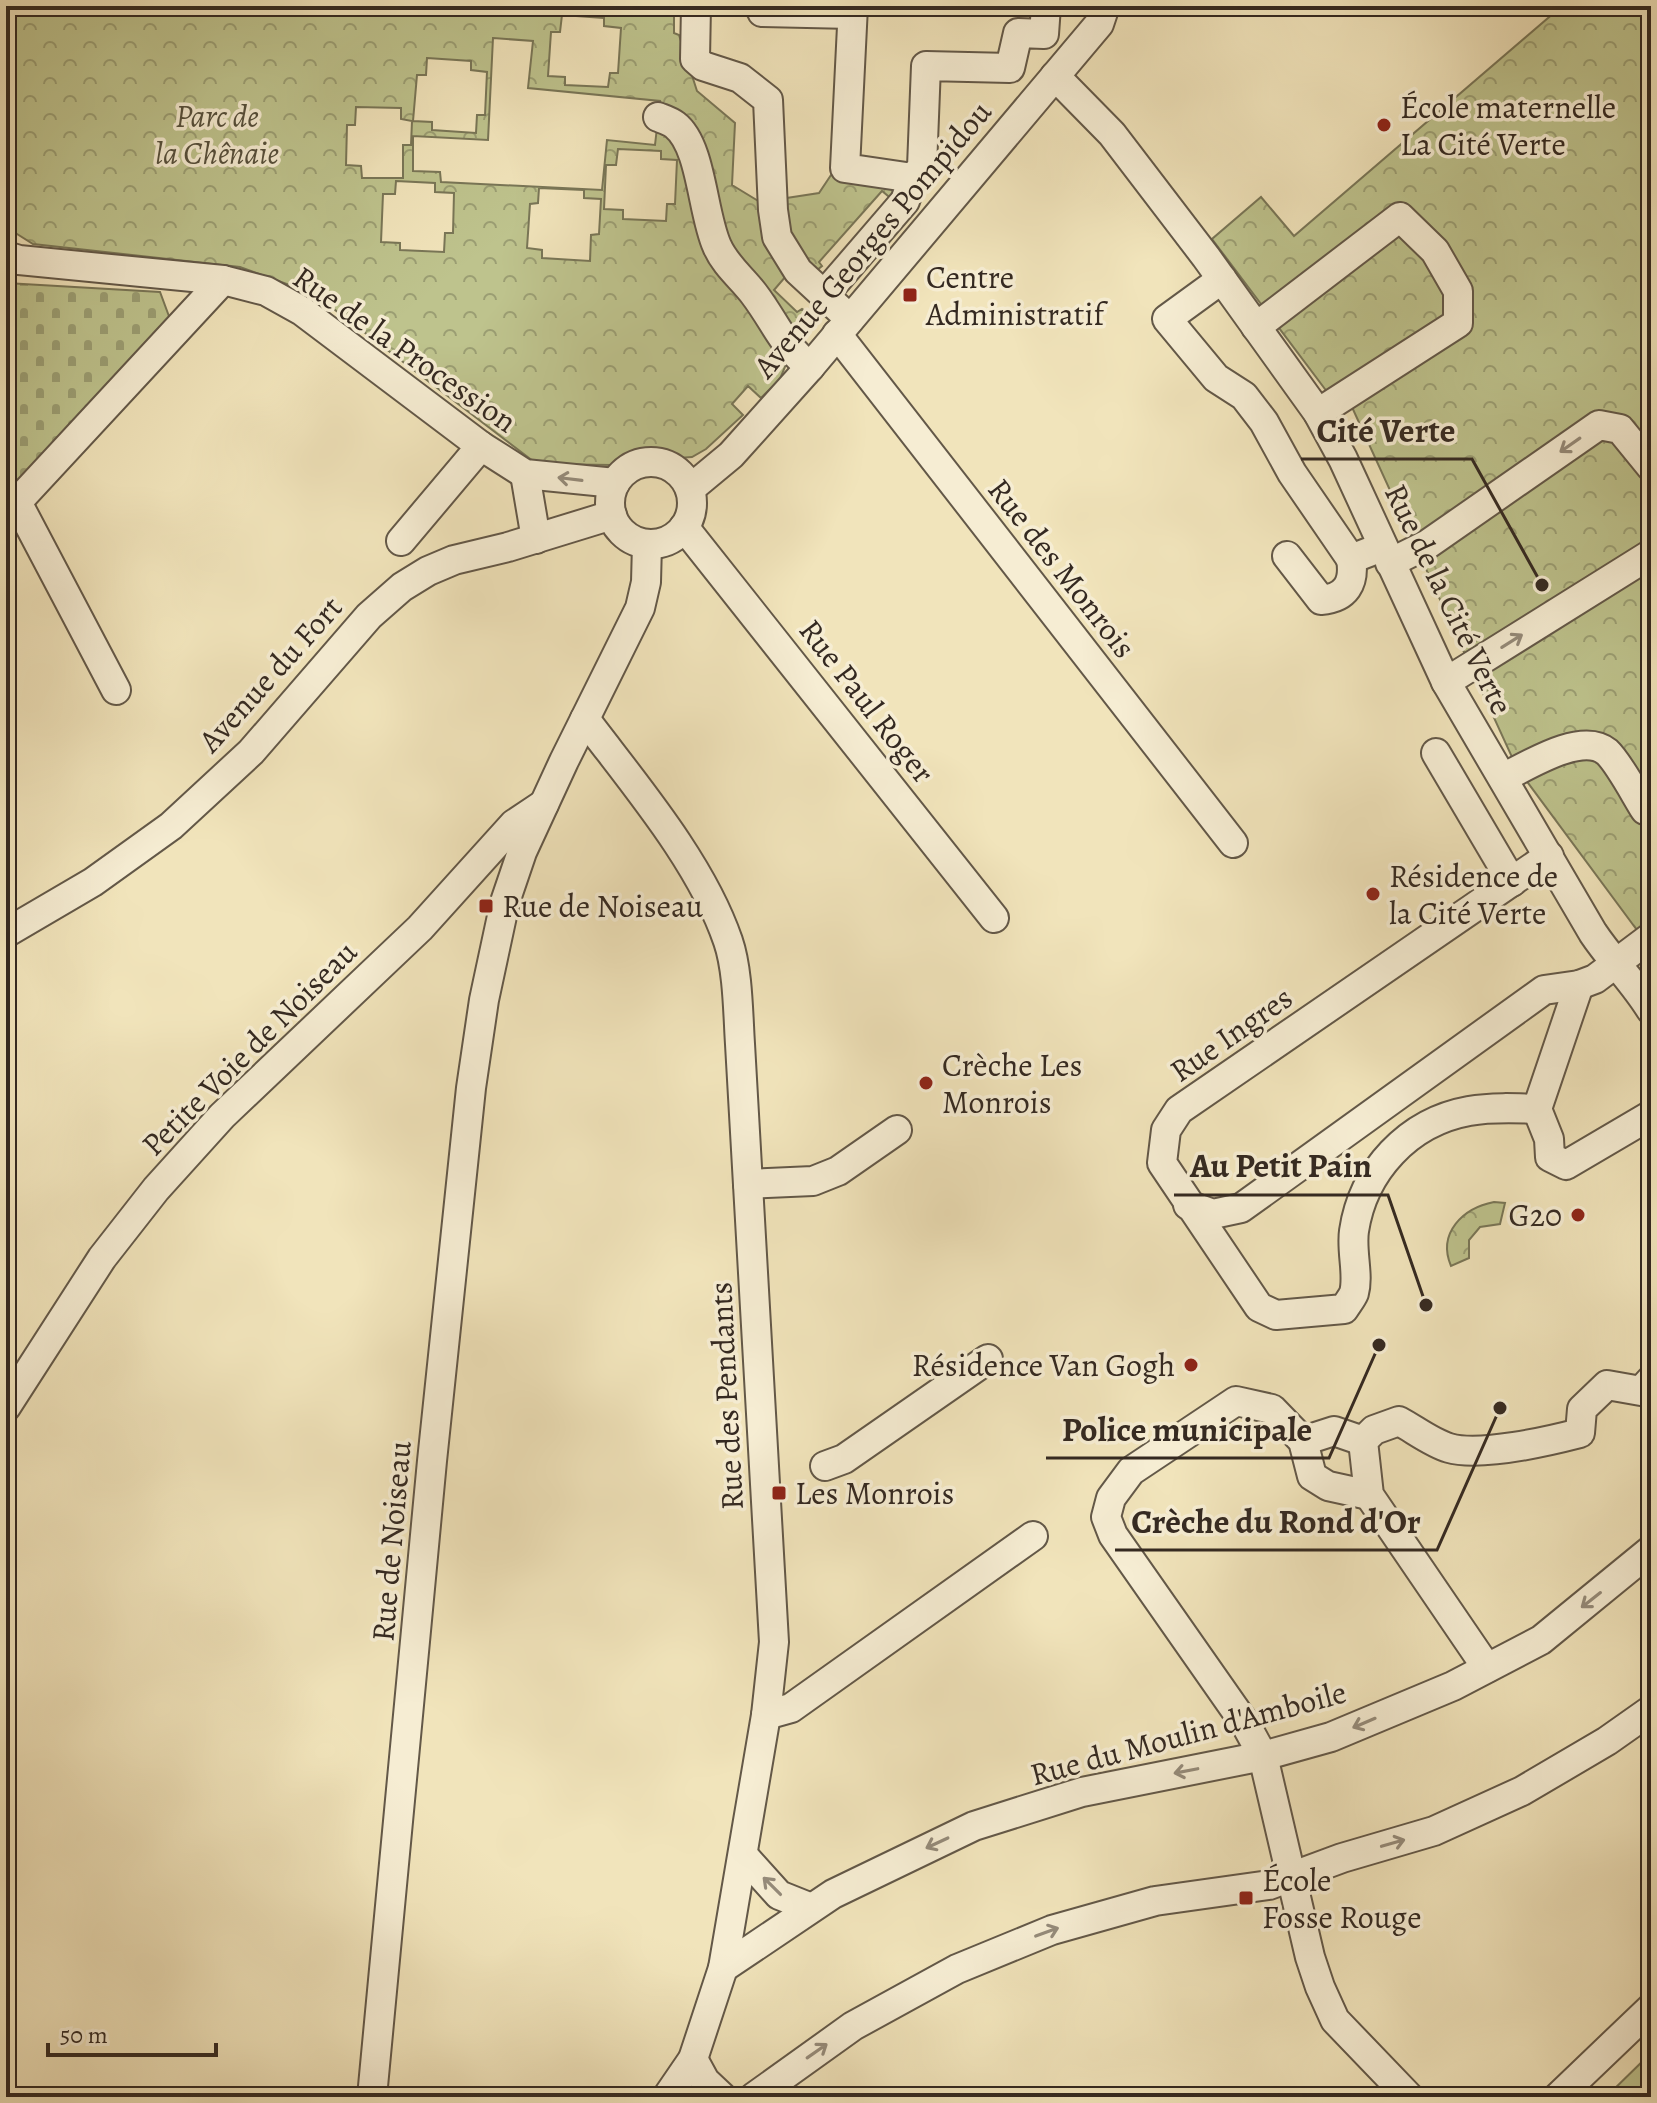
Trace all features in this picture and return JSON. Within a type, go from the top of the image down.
[{"type":"street","name":"Rue des Monrois","points":[[696,6],[695,59],[703,66],[740,78],[768,100],[777,237],[798,271],[824,295],[844,326],[1233,843]]},
{"type":"street","points":[[763,6],[762,12],[852,10],[845,168],[913,178]]},
{"type":"street","points":[[824,295],[905,201],[913,178],[922,167],[926,66],[1010,68],[1018,33],[1044,34],[1046,6]]},
{"type":"street","name":"Avenue Georges Pompidou","points":[[690,489],[731,455],[810,367],[1055,76],[1102,15],[1111,20],[1123,6]]},
{"type":"street","name":"Rue de la Cité Verte","points":[[1055,76],[1112,134],[1318,413],[1343,459],[1446,682],[1593,933],[1614,963],[1635,984],[1651,1010]]},
{"type":"street","points":[[658,117],[674,124],[692,152],[709,224],[725,260],[763,307],[778,335],[810,367]]},
{"type":"street","points":[[1256,327],[1400,217],[1435,251],[1458,291],[1458,323],[1318,413]]},
{"type":"street","name":"Rue de la Procession","points":[[6,256],[19,260],[223,280],[266,291],[302,311],[481,446],[525,474]]},
{"type":"street","points":[[1222,279],[1167,319],[1216,378],[1244,396],[1264,422],[1292,473],[1351,559],[1354,575],[1347,590],[1332,599],[1321,600],[1287,556]]},
{"type":"street","points":[[116,690],[12,508],[223,280]]},
{"type":"street","points":[[1351,559],[1386,555],[1428,544],[1599,425],[1620,429],[1651,467]]},
{"type":"street","points":[[401,541],[481,446]]},
{"type":"street","points":[[661,463],[673,468],[690,489],[690,515],[684,527],[668,540],[647,544],[625,535],[612,515],[611,493],[615,483],[635,465],[661,463]]},
{"type":"street","points":[[536,539],[525,474],[615,483]]},
{"type":"street","name":"Avenue du Fort","points":[[6,933],[93,882],[171,826],[251,752],[369,616],[402,587],[454,560],[612,515]]},
{"type":"street","name":"Rue Paul Roger","points":[[684,527],[994,918]]},
{"type":"street","name":"Rue de Noiseau","points":[[372,2097],[471,1088],[484,1000],[505,902],[544,804],[640,608],[646,582],[647,544]]},
{"type":"street","points":[[1446,682],[1651,554]]},
{"type":"street","name":"Rue des Pendants","points":[[585,719],[650,805],[701,882],[729,943],[737,998],[774,1642],[766,1715],[723,1968],[693,2059],[667,2097]]},
{"type":"street","points":[[1503,778],[1558,749],[1596,746],[1608,753],[1645,810]]},
{"type":"street","points":[[1436,753],[1512,882]]},
{"type":"street","name":"Petite Voie de Noiseau","points":[[6,1407],[102,1258],[156,1189],[222,1116],[420,928],[514,824],[544,804]]},
{"type":"street","name":"Rue Ingres","points":[[1537,1109],[1472,1110],[1450,1115],[1429,1124],[1402,1142],[1381,1164],[1363,1194],[1353,1237],[1354,1292],[1344,1309],[1276,1315],[1259,1307],[1162,1163],[1166,1130],[1179,1110],[1549,856]]},
{"type":"street","points":[[1188,1205],[1213,1214],[1241,1208],[1544,990],[1579,985],[1595,979],[1651,937]]},
{"type":"street","points":[[1579,985],[1537,1109],[1549,1139],[1550,1157],[1566,1165],[1651,1115]]},
{"type":"street","points":[[748,1184],[813,1181],[838,1171],[897,1130]]},
{"type":"street","points":[[825,1466],[844,1459],[988,1359]]},
{"type":"street","points":[[1363,1441],[1374,1430],[1399,1421],[1450,1448],[1492,1449],[1544,1442],[1580,1433],[1582,1409],[1607,1385],[1641,1391],[1651,1380]]},
{"type":"street","points":[[1369,1495],[1328,1486],[1312,1476],[1303,1441],[1272,1409],[1236,1401],[1131,1471],[1111,1498],[1106,1517],[1113,1535],[1246,1725],[1263,1756],[1310,1957],[1335,2020],[1409,2097]]},
{"type":"street","points":[[1303,1441],[1334,1431],[1363,1441]]},
{"type":"street","points":[[1363,1441],[1369,1495],[1487,1668]]},
{"type":"street","points":[[766,1715],[791,1708],[1033,1536]]},
{"type":"street","name":"Rue du Moulin d'Amboile","points":[[723,1968],[809,1907],[974,1826],[1082,1792],[1263,1756],[1331,1737],[1453,1686],[1541,1640],[1651,1550]]},
{"type":"street","points":[[754,2097],[853,2026],[957,1969],[1052,1930],[1155,1901],[1269,1885],[1342,1858],[1434,1831],[1522,1791],[1607,1741],[1651,1710]]},
{"type":"street","points":[[743,1855],[779,1895],[809,1907]]},
{"type":"street","points":[[1558,2097],[1651,2008]]},
{"type":"street","points":[[693,2059],[705,2081],[722,2097]]},
{"type":"green space","name":"Parc de la Chênaie","points":[[6,6],[674,6],[674,33],[679,35],[697,91],[735,123],[732,185],[760,202],[819,193],[833,172],[905,182],[894,201],[882,191],[819,262],[822,266],[811,275],[786,276],[774,290],[797,312],[802,309],[812,315],[798,335],[780,379],[761,398],[748,386],[732,404],[743,415],[706,449],[692,457],[678,458],[643,451],[612,465],[542,464],[533,461],[314,294],[240,267],[33,244],[6,227]],"holes":[[[562,15],[604,18],[604,26],[621,28],[618,73],[610,73],[608,87],[565,85],[565,77],[548,76],[551,32],[560,32]],[[493,38],[533,41],[528,88],[660,101],[655,145],[607,140],[602,190],[441,182],[440,172],[413,171],[413,136],[488,140]],[[427,58],[471,61],[471,70],[487,72],[485,115],[477,115],[476,133],[432,130],[432,122],[413,121],[417,75],[426,75]],[[356,107],[401,108],[401,119],[412,121],[411,145],[403,145],[403,178],[362,178],[361,166],[346,165],[347,125],[355,125]],[[618,149],[661,151],[661,159],[677,160],[675,204],[667,204],[666,221],[623,219],[623,210],[604,209],[606,165],[616,165]],[[396,181],[435,183],[435,192],[454,193],[453,233],[445,233],[444,252],[400,250],[400,243],[381,242],[383,194],[395,194]],[[539,188],[584,190],[584,198],[601,199],[599,234],[591,235],[590,261],[542,258],[542,250],[527,248],[530,204],[538,203]]]},
{"type":"green space","points":[[1562,6],[1651,6],[1651,949],[1517,768],[1346,394],[1334,401],[1212,239],[1261,197],[1294,236]]},
{"type":"green space","points":[[6,283],[160,292],[170,319],[6,500]]},
{"type":"green space","points":[[1494,1202],[1505,1203],[1500,1224],[1480,1227],[1469,1240],[1469,1258],[1451,1266],[1447,1243],[1456,1224],[1472,1210]]},
{"type":"green space","points":[[1651,2053],[1651,2097],[1606,2097]]},
{"type":"place","name":"École maternelle La Cité Verte","points":[[1384,125]]},
{"type":"place","name":"Centre Administratif","points":[[910,295]]},
{"type":"place","name":"Cité Verte","points":[[1542,585]]},
{"type":"place","name":"Résidence de la Cité Verte","points":[[1373,894]]},
{"type":"place","name":"Rue de Noiseau","points":[[486,906]]},
{"type":"place","name":"Crèche Les Monrois","points":[[926,1083]]},
{"type":"place","name":"G20","points":[[1578,1215]]},
{"type":"place","name":"Au Petit Pain","points":[[1426,1305]]},
{"type":"place","name":"Police municipale","points":[[1379,1345]]},
{"type":"place","name":"Résidence Van Gogh","points":[[1191,1365]]},
{"type":"place","name":"Crèche du Rond d'Or","points":[[1500,1408]]},
{"type":"place","name":"Les Monrois","points":[[779,1493]]},
{"type":"place","name":"École Fosse Rouge","points":[[1246,1898]]}]
